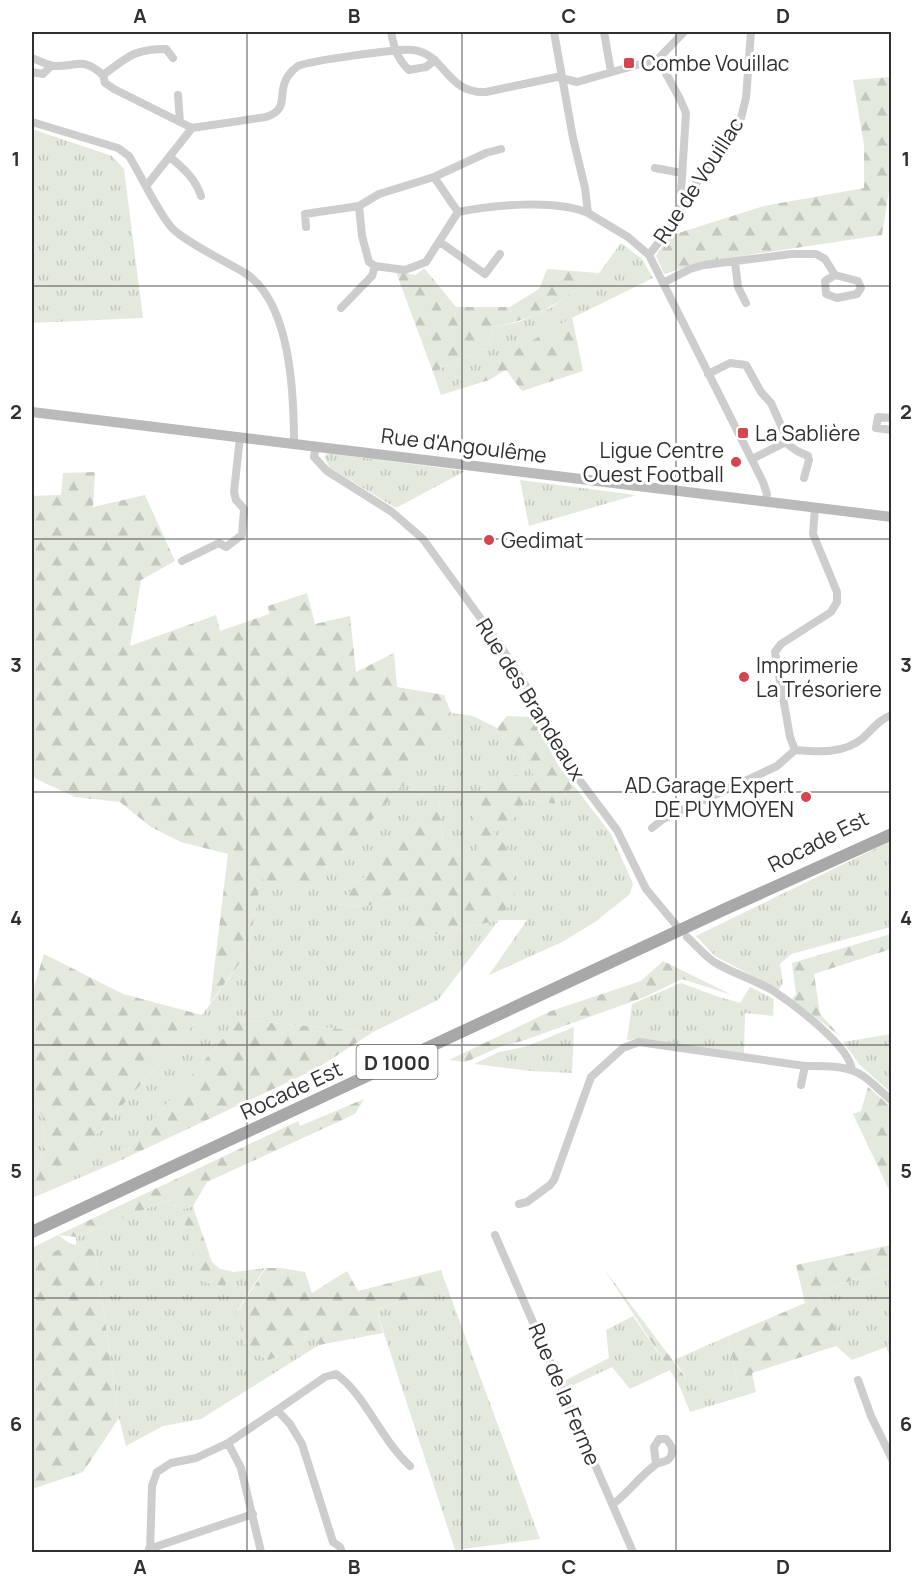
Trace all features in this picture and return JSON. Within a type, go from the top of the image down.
[{"type":"main road","name":"Rocade Est","points":[[762,892],[891,826]]},
{"type":"main road","name":"Rocade Est","points":[[32,1233],[891,834]]},
{"type":"street","points":[[391,32],[395,51],[402,64],[409,70],[426,67],[435,60]]},
{"type":"street","points":[[554,32],[588,213]]},
{"type":"street","points":[[604,32],[611,72]]},
{"type":"street","points":[[32,59],[39,59],[51,66],[87,64],[103,75],[105,83],[114,89],[192,128],[276,114],[281,107],[287,77],[297,66],[412,50],[422,52],[435,60],[458,86],[474,93],[486,92],[557,77],[577,82],[658,59],[684,32]]},
{"type":"street","name":"Rue de Vouillac","points":[[649,255],[668,230],[686,198],[741,118],[746,98],[751,32]]},
{"type":"street","points":[[103,75],[134,53],[149,49],[166,49],[172,58]]},
{"type":"street","points":[[658,59],[686,113],[681,192],[686,198]]},
{"type":"street","points":[[32,72],[43,74],[51,66]]},
{"type":"street","points":[[178,95],[180,122]]},
{"type":"street","points":[[32,122],[118,148],[129,156],[172,229],[249,275],[268,296],[278,313],[284,334],[293,404],[294,444]]},
{"type":"street","points":[[147,185],[192,128]]},
{"type":"street","points":[[306,227],[305,214],[359,206],[379,194],[434,177],[486,153],[501,149]]},
{"type":"street","points":[[170,157],[197,183],[201,196]]},
{"type":"street","points":[[655,168],[682,173]]},
{"type":"street","points":[[434,177],[458,212]]},
{"type":"street","points":[[458,212],[501,206],[534,205],[578,209],[628,237],[649,255],[764,483],[767,494],[765,501]]},
{"type":"street","points":[[359,206],[362,236],[369,262],[375,266],[405,270],[426,262],[458,212]]},
{"type":"street","points":[[440,242],[485,274],[500,254]]},
{"type":"street","points":[[663,284],[697,267],[791,254],[816,254],[825,259],[835,275]]},
{"type":"street","points":[[735,262],[738,287],[746,303]]},
{"type":"street","points":[[341,308],[372,276],[375,266]]},
{"type":"street","points":[[708,374],[732,362],[748,368],[761,392],[771,403],[788,439],[786,443]]},
{"type":"street","name":"Rue d'Angoulême","points":[[32,412],[891,517]]},
{"type":"street","points":[[891,418],[878,417],[876,428],[891,430]]},
{"type":"street","points":[[182,561],[219,543],[226,547],[242,535],[244,509],[236,500],[234,492],[240,437]]},
{"type":"street","points":[[752,459],[786,443]]},
{"type":"street","points":[[786,443],[808,456],[804,478]]},
{"type":"street","name":"Rue des Brandeaux","points":[[316,446],[314,457],[327,471],[392,512],[423,539],[504,652],[527,688],[568,766],[617,830],[646,889],[676,925]]},
{"type":"street","points":[[795,750],[790,737],[775,652],[781,644],[831,612],[837,602],[837,592],[813,534],[815,508]]},
{"type":"street","points":[[652,828],[663,819],[777,766],[795,750],[813,752],[846,748],[862,739],[882,718],[891,715]]},
{"type":"street","points":[[687,937],[711,960],[771,990],[792,1005],[839,1044],[852,1065],[852,1070]]},
{"type":"street","points":[[519,1204],[527,1202],[550,1185],[591,1077],[623,1048],[639,1042],[805,1066],[852,1070],[860,1074],[891,1101]]},
{"type":"street","points":[[801,1085],[805,1066]]},
{"type":"street","name":"Rue de la Ferme","points":[[495,1235],[633,1552]]},
{"type":"street","points":[[253,1514],[149,1551],[152,1486],[157,1472],[171,1463],[196,1458],[228,1443],[325,1377],[336,1374],[347,1382],[390,1446],[410,1466]]},
{"type":"street","points":[[858,1380],[891,1459]]},
{"type":"street","points":[[278,1410],[302,1444],[333,1542],[340,1547],[342,1552]]},
{"type":"street","points":[[228,1443],[241,1468],[261,1552]]},
{"type":"street","points":[[613,1504],[656,1464]]},
{"type":"green space","points":[[891,77],[891,178],[882,235],[699,263],[664,274],[656,256],[669,236],[764,206],[864,188],[864,145],[853,80]]},
{"type":"green space","points":[[32,129],[112,156],[124,169],[143,318],[32,323]]},
{"type":"green space","points":[[621,243],[642,259],[653,278],[572,318],[441,395],[433,372],[487,347],[493,327],[519,322],[552,307],[599,273]]},
{"type":"green space","points":[[424,268],[456,307],[510,307],[539,289],[547,269],[599,273],[562,300],[537,314],[493,327],[487,347],[433,372],[396,272],[416,275]]},
{"type":"green space","points":[[572,317],[583,371],[522,391],[506,370],[489,380],[441,395]]},
{"type":"green space","points":[[327,453],[465,471],[396,508],[330,468],[324,457]]},
{"type":"green space","points":[[95,472],[93,507],[145,495],[175,561],[141,580],[130,646],[216,615],[220,631],[269,614],[268,606],[307,593],[315,624],[350,616],[356,672],[394,653],[397,687],[444,695],[451,713],[437,747],[307,892],[261,879],[248,952],[210,1003],[228,854],[181,842],[151,827],[120,802],[75,797],[32,777],[32,496],[61,495],[63,473]]},
{"type":"green space","points":[[520,480],[636,495],[529,526]]},
{"type":"green space","points":[[451,713],[473,716],[497,728],[500,735],[523,754],[536,780],[497,792],[478,853],[467,860],[443,843],[439,800],[338,904],[354,907],[366,906],[392,894],[411,903],[414,939],[499,920],[438,1000],[373,1032],[239,1020],[117,1162],[46,1192],[202,1015],[248,952],[261,878],[307,892],[436,747]]},
{"type":"green space","points":[[507,716],[532,717],[558,765],[574,786],[554,804],[528,798],[517,816],[493,831],[509,850],[515,896],[499,920],[414,939],[403,928],[411,903],[392,894],[366,906],[354,907],[338,904],[439,799],[443,843],[467,859],[478,853],[472,794],[497,792],[496,777],[502,772],[536,780],[523,754],[500,735],[497,728]]},
{"type":"green space","points":[[574,786],[611,834],[633,884],[630,894],[595,922],[562,942],[489,975],[527,920],[499,920],[515,896],[493,831],[517,816],[528,798],[554,804]]},
{"type":"green space","points":[[891,841],[891,927],[791,954],[780,964],[783,982],[779,990],[715,956],[696,936]]},
{"type":"green space","points":[[891,934],[891,949],[814,974],[820,1014],[841,1037],[792,999],[796,994],[792,963]]},
{"type":"green space","points":[[44,954],[123,994],[202,1015],[45,1193],[32,1186],[32,1176],[43,1152],[44,1118],[32,1101],[32,993]]},
{"type":"green space","points":[[663,961],[732,995],[682,979],[645,997],[502,1046],[466,1062],[449,1060],[551,1011],[641,981]]},
{"type":"green space","points":[[681,983],[740,1003],[750,987],[774,999],[773,1016],[745,1013],[744,1054],[643,1039],[627,1040],[632,1004]]},
{"type":"green space","points":[[239,1020],[373,1032],[316,1069],[117,1162]]},
{"type":"green space","points":[[574,1027],[572,1073],[474,1064],[499,1052],[528,1046]]},
{"type":"green space","points":[[892,1034],[891,1093],[860,1065],[843,1042]]},
{"type":"green space","points":[[868,1087],[891,1107],[891,1194],[853,1114],[861,1111]]},
{"type":"green space","points":[[364,1099],[355,1114],[207,1182],[193,1206],[183,1209],[168,1200],[76,1237],[58,1235],[298,1121],[300,1126]]},
{"type":"green space","points":[[32,1101],[44,1118],[43,1152],[32,1176]]},
{"type":"green space","points":[[32,1186],[44,1193],[32,1198]]},
{"type":"green space","points":[[168,1200],[183,1209],[193,1206],[195,1213],[183,1216],[225,1286],[234,1272],[265,1268],[237,1311],[246,1349],[269,1360],[293,1351],[313,1328],[319,1345],[201,1419],[163,1426],[126,1446],[119,1418],[95,1250],[76,1245],[76,1237]]},
{"type":"green space","points":[[195,1213],[212,1262],[220,1269],[234,1272],[225,1286],[206,1283],[198,1274],[183,1216]]},
{"type":"green space","points":[[58,1235],[69,1243],[37,1262],[32,1268],[32,1248]]},
{"type":"green space","points":[[69,1243],[95,1250],[119,1418],[83,1472],[32,1489],[32,1268],[37,1262]]},
{"type":"green space","points":[[891,1245],[891,1268],[816,1292],[852,1360],[836,1346],[752,1373],[756,1392],[740,1397],[728,1336],[805,1303],[796,1265]]},
{"type":"green space","points":[[266,1268],[305,1272],[312,1293],[347,1271],[358,1291],[441,1270],[447,1287],[376,1309],[383,1333],[319,1345],[312,1329],[293,1351],[269,1360],[246,1349],[237,1312]]},
{"type":"green space","points":[[891,1268],[891,1359],[886,1347],[852,1360],[816,1292]]},
{"type":"green space","points":[[604,1269],[686,1378],[682,1392],[677,1381]]},
{"type":"green space","points":[[447,1287],[540,1539],[455,1550],[376,1309]]},
{"type":"green space","points":[[633,1316],[670,1370],[630,1389],[612,1367],[567,1388],[564,1381],[609,1358],[606,1330]]},
{"type":"green space","points":[[728,1336],[740,1397],[690,1412],[682,1392],[686,1377],[674,1360]]},
{"type":"place","name":"Combe Vouillac","points":[[629,63]]},
{"type":"place","name":"La Sablière","points":[[743,433]]},
{"type":"place","name":"Ligue Centre Ouest Football","points":[[736,462]]},
{"type":"place","name":"Gedimat","points":[[489,540]]},
{"type":"place","name":"Imprimerie La Trésoriere","points":[[744,677]]},
{"type":"place","name":"AD Garage Expert DE PUYMOYEN","points":[[806,797]]}]
